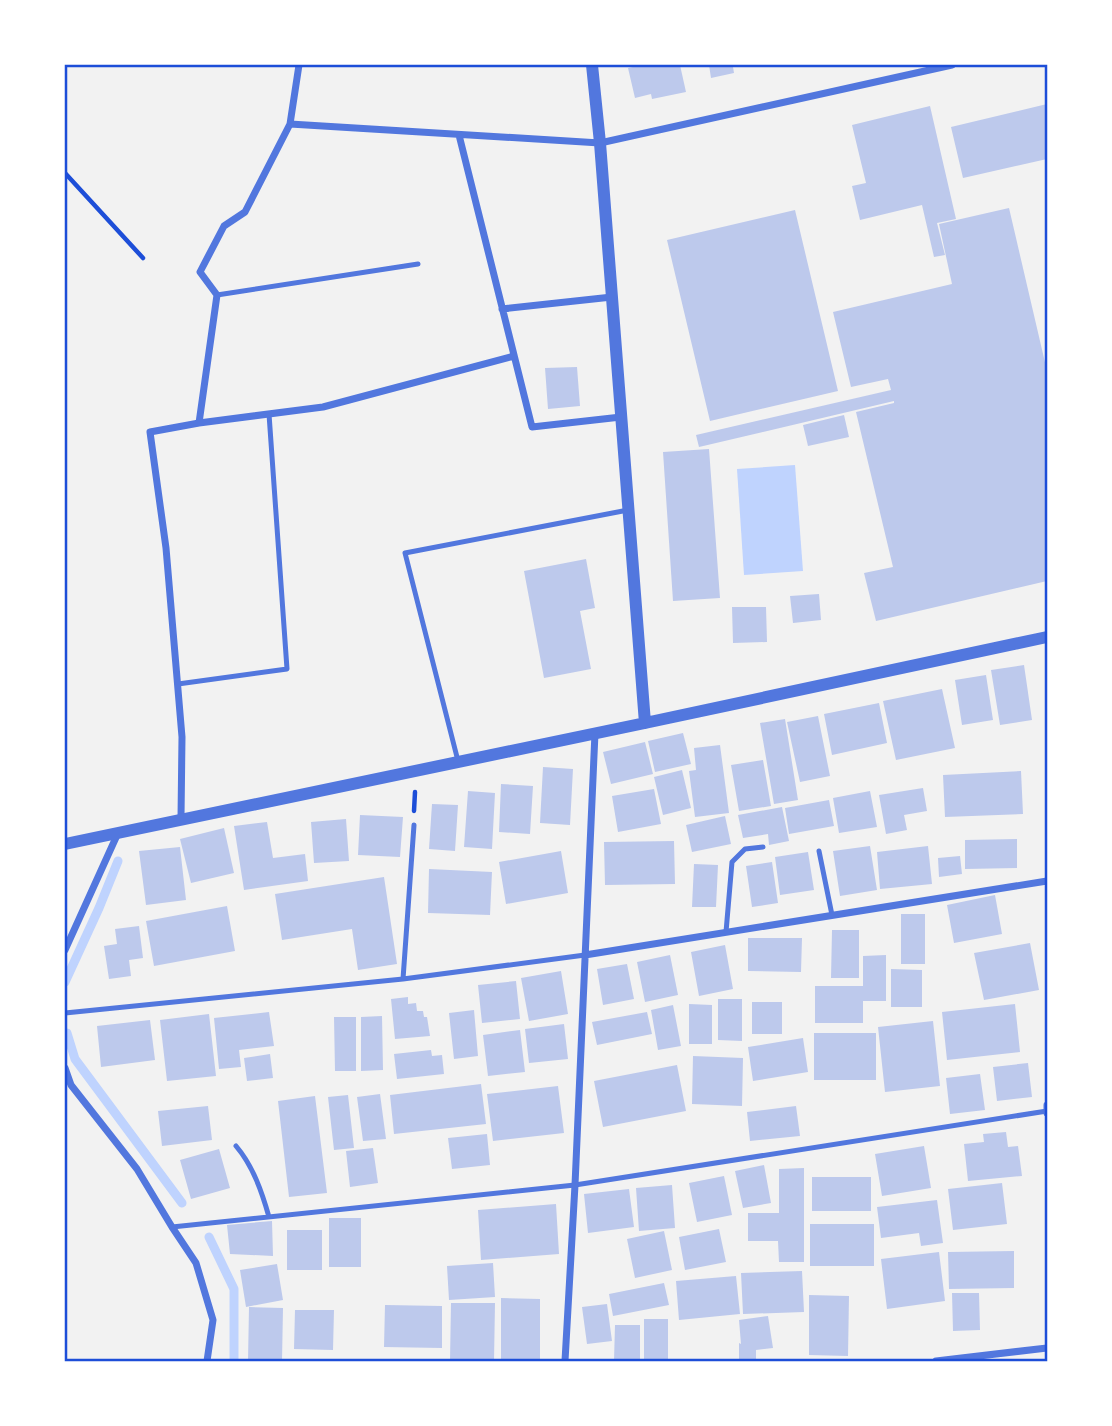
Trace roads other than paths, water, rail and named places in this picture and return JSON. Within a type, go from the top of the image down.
[{"type":"street","points":[[199,423],[217,295],[200,272],[224,226],[245,212],[290,124],[299,65]]},
{"type":"street","points":[[592,65],[645,723]]},
{"type":"street","points":[[290,124],[600,144],[952,65]]},
{"type":"street","points":[[459,135],[532,427],[621,417]]},
{"type":"street","points":[[502,309],[612,297]]},
{"type":"street","points":[[181,818],[182,737],[178,684],[166,548],[150,432],[323,407],[514,356]]},
{"type":"street","points":[[65,844],[1047,637]]},
{"type":"street","points":[[565,1361],[595,733]]},
{"type":"street","points":[[65,950],[118,832]]},
{"type":"street","points":[[584,955],[1047,881]]},
{"type":"street","points":[[65,1068],[71,1085],[136,1169],[196,1263],[213,1320],[206,1361]]},
{"type":"street","points":[[1047,1105],[1047,1112]]},
{"type":"street","points":[[936,1361],[1047,1348]]},
{"type":"lane","points":[[217,295],[418,264]]},
{"type":"lane","points":[[178,684],[287,669],[269,414]]},
{"type":"lane","points":[[458,761],[405,553],[628,510]]},
{"type":"lane","points":[[403,979],[414,825]]},
{"type":"lane","points":[[726,932],[732,862],[745,849],[762,847]]},
{"type":"lane","points":[[819,851],[832,915]]},
{"type":"lane","points":[[65,1013],[403,979],[584,955]]},
{"type":"lane","points":[[172,1227],[575,1185],[1047,1112]]},
{"type":"lane","points":[[236,1146],[262,1191],[270,1217]]},
{"type":"water","points":[[795,465],[803,571],[744,575],[737,469]]},
{"type":"waterway","points":[[65,982],[118,861]]},
{"type":"waterway","points":[[67,1033],[75,1059],[182,1203]]},
{"type":"waterway","points":[[209,1237],[234,1289],[234,1361]]}]
